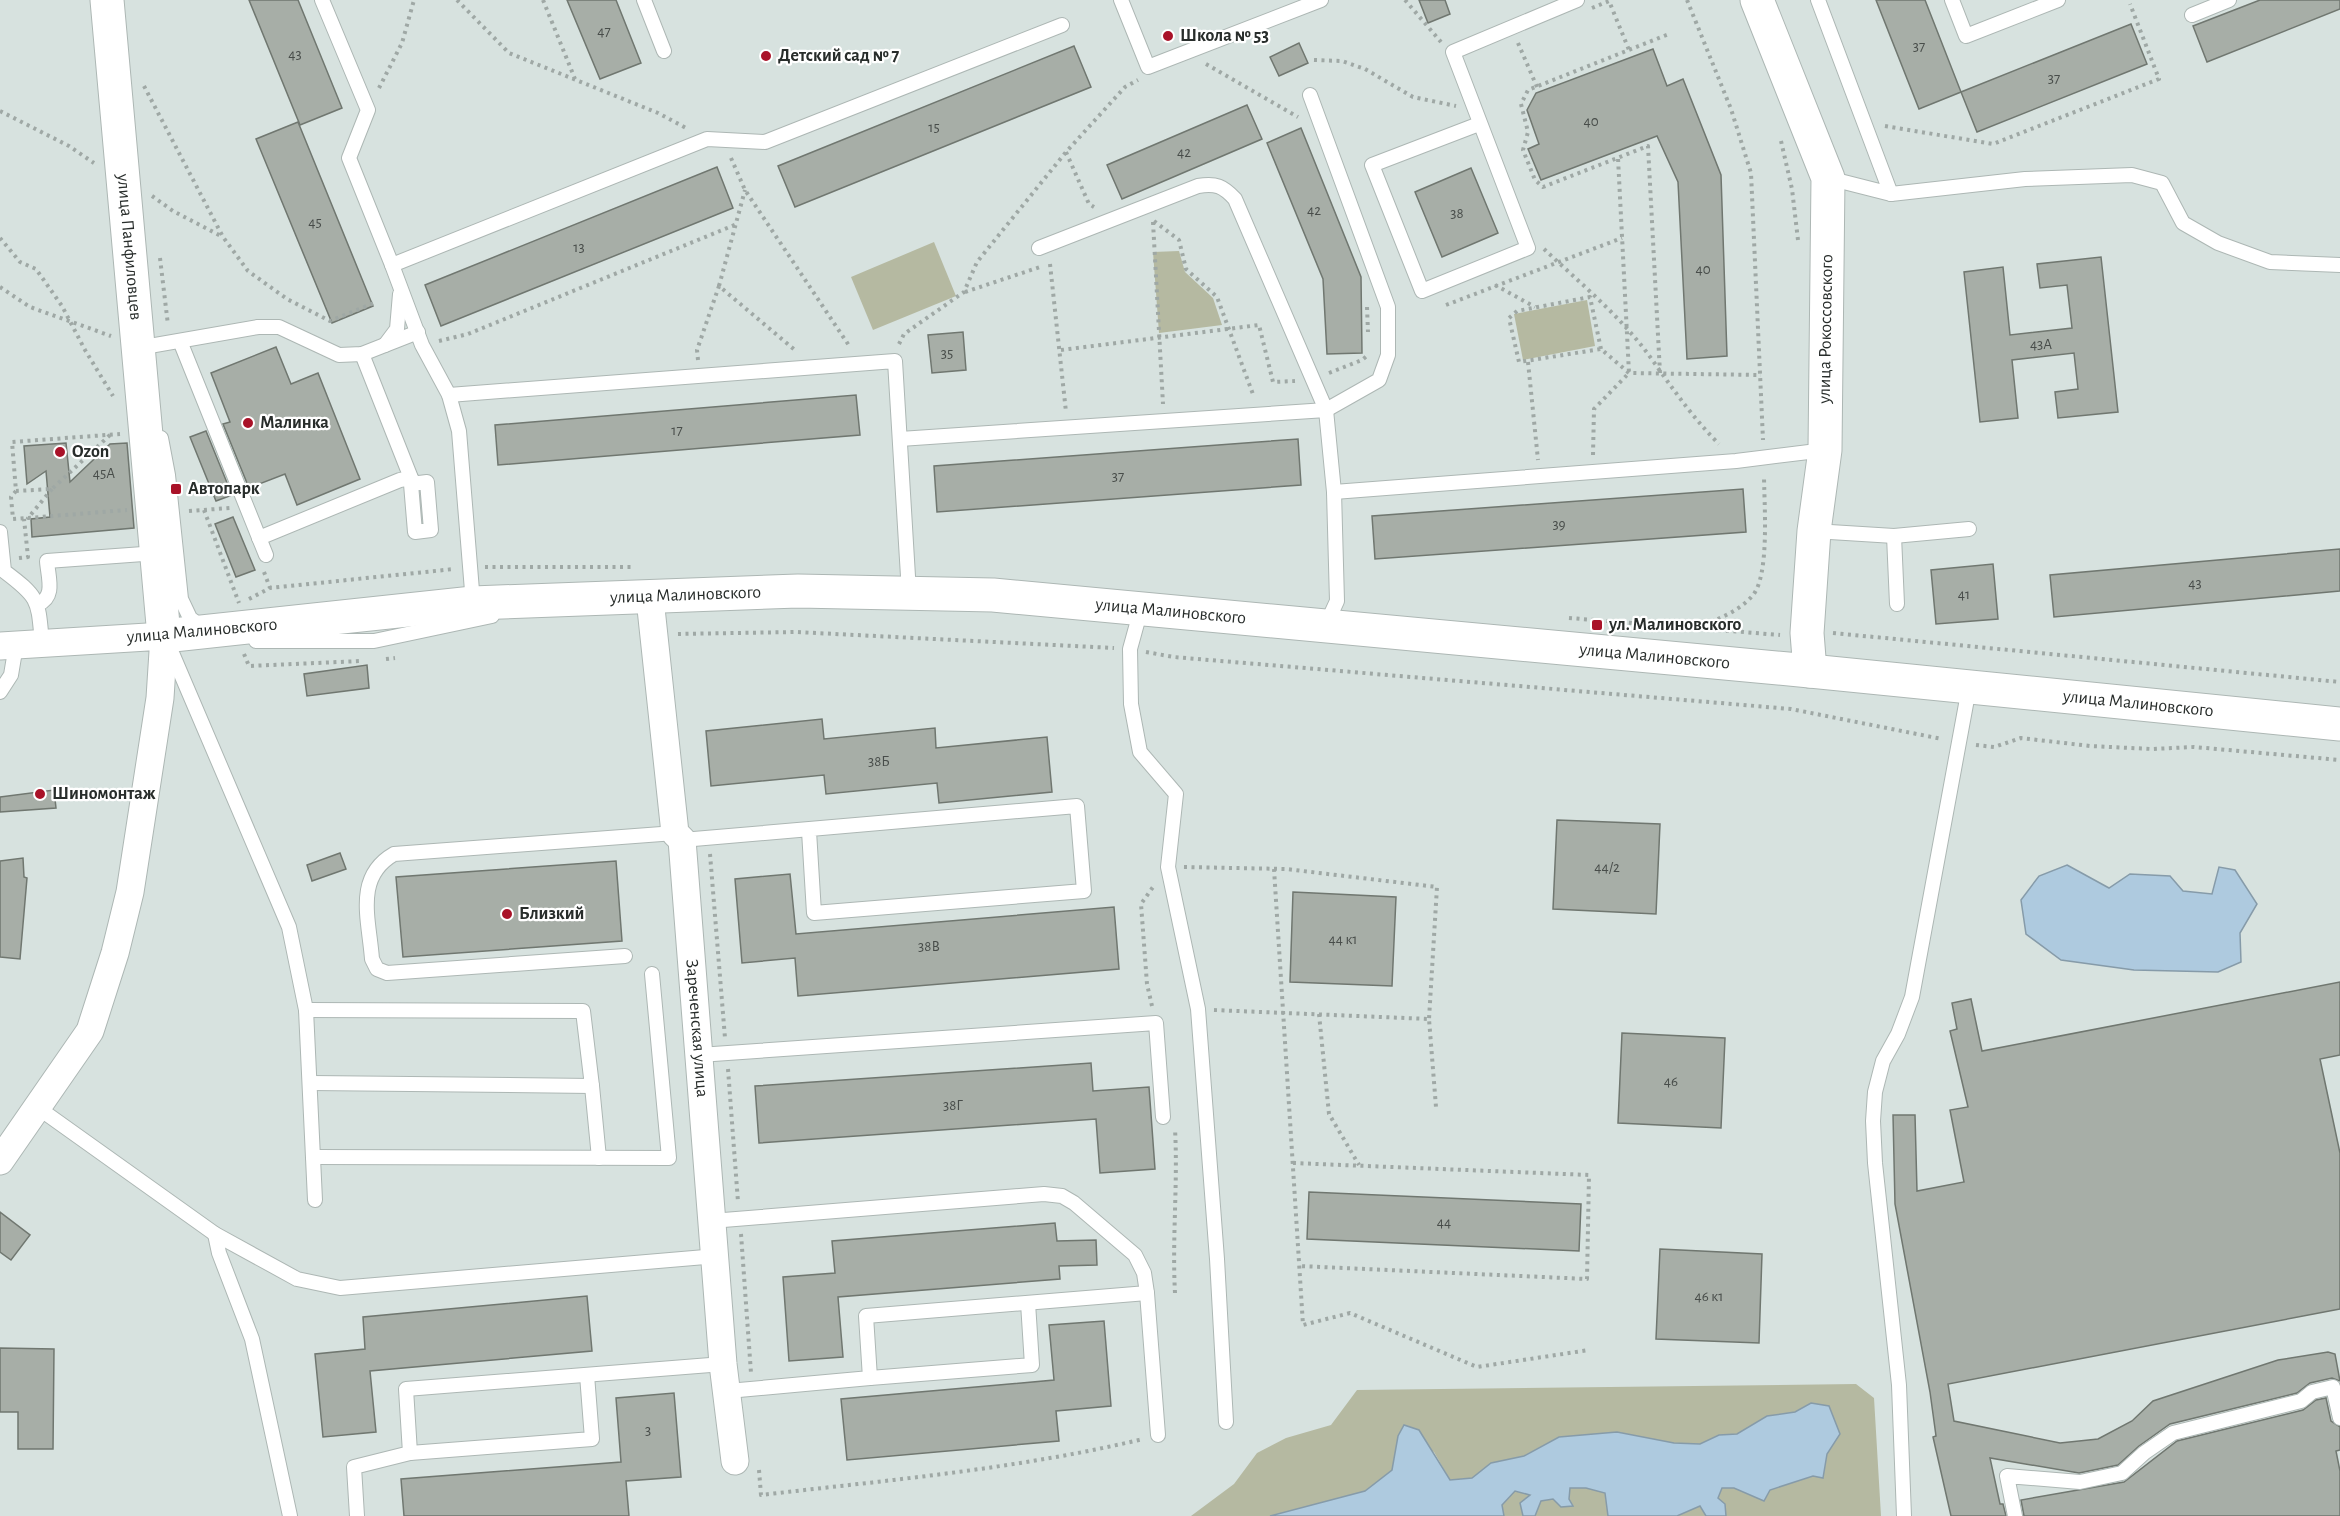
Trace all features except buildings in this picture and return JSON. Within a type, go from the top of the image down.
[{"type":"street","name":"улица Панфиловцев","points":[[107,0],[137,183],[133,307],[140,348],[145,501],[157,553]]},
{"type":"street","name":"улица Рокоссовского","points":[[1757,0],[1828,178],[1825,450],[1814,531],[1807,633],[1810,670]]},
{"type":"street","points":[[0,1161],[90,1030],[115,953],[129,892],[160,698],[164,636],[157,553]]},
{"type":"street","name":"улица Малиновского","points":[[8,646],[164,636],[473,603],[798,591],[909,593],[993,596],[1810,670],[2340,724]]},
{"type":"street","name":"Зареченская улица","points":[[650,598],[678,837],[699,1055],[711,1221],[717,1256],[723,1364],[735,1461]]},
{"type":"lane","points":[[322,0],[368,110],[349,158],[420,338],[449,395],[459,431],[473,603]]},
{"type":"lane","points":[[644,0],[664,51]]},
{"type":"lane","points":[[1121,0],[1148,67],[1320,0]]},
{"type":"lane","points":[[1479,124],[1372,165],[1422,291],[1528,248],[1452,52],[1577,0]]},
{"type":"lane","points":[[1818,0],[1891,194]]},
{"type":"lane","points":[[1952,0],[1966,36],[2058,0]]},
{"type":"lane","points":[[2192,15],[2229,0]]},
{"type":"lane","points":[[392,265],[707,139],[765,142],[1062,25]]},
{"type":"lane","points":[[900,439],[1326,410],[1379,380],[1388,355],[1388,307],[1310,95]]},
{"type":"lane","points":[[1828,178],[1891,194],[2025,179],[2132,175],[2162,183],[2182,223],[2218,243],[2270,262],[2340,265]]},
{"type":"lane","points":[[1039,248],[1152,204],[1213,184],[1225,188],[1235,199],[1326,410],[1334,492],[1337,601],[1326,627]]},
{"type":"lane","points":[[385,345],[397,328],[400,287]]},
{"type":"lane","points":[[420,338],[385,345],[362,354],[339,355],[279,327],[258,327],[140,348],[168,475],[181,599],[190,618],[207,631],[231,641],[374,641],[562,601]]},
{"type":"lane","points":[[175,342],[259,538],[264,562]]},
{"type":"lane","points":[[259,538],[400,480],[411,481],[362,354]]},
{"type":"lane","points":[[449,395],[895,361],[909,593]]},
{"type":"lane","points":[[1334,492],[1736,461],[1825,450]]},
{"type":"lane","points":[[1814,531],[1894,536],[1969,529]]},
{"type":"lane","points":[[0,532],[4,571],[30,592],[38,603],[42,643]]},
{"type":"lane","points":[[1894,536],[1897,604]]},
{"type":"lane","points":[[38,603],[46,600],[50,594],[47,561],[157,553]]},
{"type":"lane","points":[[1142,609],[1130,649],[1131,704],[1140,752],[1176,794],[1168,867],[1198,1009],[1226,1422]]},
{"type":"lane","points":[[164,636],[289,927],[306,1010],[315,1200]]},
{"type":"lane","points":[[0,692],[11,675],[8,646]]},
{"type":"lane","points":[[1904,1516],[1899,1385],[1875,1163],[1875,1092],[1883,1062],[1898,1034],[1912,997],[1969,688]]},
{"type":"lane","points":[[625,956],[387,973],[376,969],[372,959],[368,882],[374,870],[394,854],[809,831],[1077,806],[1084,891],[814,913],[809,831]]},
{"type":"lane","points":[[313,1157],[669,1158],[652,974]]},
{"type":"lane","points":[[306,1010],[584,1011],[599,1158]]},
{"type":"lane","points":[[699,1055],[1156,1023],[1163,1117]]},
{"type":"lane","points":[[311,1083],[592,1086]]},
{"type":"lane","points":[[37,1107],[215,1234],[297,1279],[340,1288],[717,1256]]},
{"type":"lane","points":[[711,1221],[1044,1194],[1062,1196],[1074,1203],[1135,1255],[1144,1273],[1158,1435]]},
{"type":"lane","points":[[215,1234],[219,1253],[252,1339],[290,1516]]},
{"type":"lane","points":[[870,1378],[866,1316],[1147,1293]]},
{"type":"lane","points":[[728,1391],[1032,1365],[1028,1303]]},
{"type":"lane","points":[[410,1453],[406,1389],[723,1364]]},
{"type":"lane","points":[[357,1516],[354,1467],[410,1453],[592,1439],[587,1375]]},
{"type":"lane","points":[[2015,1516],[2007,1476],[2080,1482],[2122,1473],[2144,1453],[2174,1434],[2301,1401],[2312,1392],[2333,1388],[2340,1418]]},
{"type":"path","points":[[368,110],[402,43],[414,0]]},
{"type":"path","points":[[457,0],[509,53],[658,113],[707,139],[733,161],[745,190],[856,357]]},
{"type":"path","points":[[543,0],[575,80]]},
{"type":"path","points":[[1405,0],[1426,27],[1452,52]]},
{"type":"path","points":[[1687,0],[1731,109],[1751,173],[1764,458],[1764,557],[1755,593],[1736,610],[1697,628]]},
{"type":"path","points":[[1588,9],[1609,1],[1629,50]]},
{"type":"path","points":[[1866,124],[1993,144],[2159,79],[2130,4]]},
{"type":"path","points":[[1660,373],[1648,146],[1544,187],[1538,184],[1522,150],[1528,132],[1521,104],[1528,90],[1669,34]]},
{"type":"path","points":[[1517,39],[1537,87]]},
{"type":"path","points":[[1314,60],[1342,61],[1365,69],[1413,97],[1434,104],[1456,106],[1471,102]]},
{"type":"path","points":[[1203,63],[1304,120]]},
{"type":"path","points":[[142,75],[144,96]]},
{"type":"path","points":[[896,353],[904,334],[964,292],[977,262],[1066,152],[1125,87],[1141,79]]},
{"type":"path","points":[[143,85],[223,237],[248,271],[287,299],[330,321],[374,303]]},
{"type":"path","points":[[0,111],[137,183],[173,211],[223,237]]},
{"type":"path","points":[[1780,134],[1792,189],[1798,244]]},
{"type":"path","points":[[1066,152],[1089,204],[1099,212],[1124,215]]},
{"type":"path","points":[[1592,471],[1594,409],[1629,373],[1618,158]]},
{"type":"path","points":[[137,183],[153,197],[154,208]]},
{"type":"path","points":[[700,375],[697,350],[719,286],[745,190]]},
{"type":"path","points":[[1152,204],[1158,338],[1165,421]]},
{"type":"path","points":[[1153,220],[1179,240],[1186,269],[1217,297],[1260,415]]},
{"type":"path","points":[[420,338],[468,334],[737,224]]},
{"type":"path","points":[[1520,227],[1626,329],[1700,425],[1736,461]]},
{"type":"path","points":[[1446,305],[1622,237]]},
{"type":"path","points":[[0,238],[20,262],[36,269],[70,319],[85,350],[120,405]]},
{"type":"path","points":[[160,253],[175,342]]},
{"type":"path","points":[[1050,264],[1068,427]]},
{"type":"path","points":[[1495,285],[1536,307]]},
{"type":"path","points":[[719,286],[799,354],[801,369]]},
{"type":"path","points":[[0,287],[30,307],[70,319],[140,348]]},
{"type":"path","points":[[1061,350],[1259,325],[1273,382],[1312,378],[1362,360],[1368,354],[1367,297]]},
{"type":"path","points":[[1601,349],[1518,362],[1509,318],[1511,313],[1590,297],[1601,349],[1629,373],[1761,375]]},
{"type":"path","points":[[1528,362],[1540,476]]},
{"type":"path","points":[[122,434],[12,442],[16,491],[11,497],[13,519],[145,501]]},
{"type":"path","points":[[16,558],[28,557],[26,518],[52,489],[110,435]]},
{"type":"path","points":[[16,491],[52,489]]},
{"type":"path","points":[[179,512],[237,507]]},
{"type":"path","points":[[204,510],[240,607],[254,595],[270,588],[471,567],[638,567]]},
{"type":"path","points":[[264,562],[270,588]]},
{"type":"path","points":[[1558,618],[1787,636],[1807,633],[1838,633],[2340,682]]},
{"type":"path","points":[[675,634],[796,632],[1130,649],[1174,657],[1374,672],[1791,710],[1994,747],[2021,738],[2090,746],[2152,749],[2194,747],[2340,760]]},
{"type":"path","points":[[243,653],[249,666],[363,661]]},
{"type":"path","points":[[384,659],[395,658]]},
{"type":"path","points":[[1156,1023],[1147,984],[1141,904],[1168,867],[1312,871],[1437,887],[1429,1019],[1436,1107]]},
{"type":"path","points":[[1274,869],[1303,1325],[1350,1312],[1477,1367],[1589,1350]]},
{"type":"path","points":[[1198,1009],[1429,1019]]},
{"type":"path","points":[[1319,1014],[1329,1114],[1360,1166]]},
{"type":"path","points":[[1175,1127],[1177,1172],[1173,1252],[1175,1293]]},
{"type":"path","points":[[1293,1163],[1589,1175],[1587,1279],[1299,1266]]},
{"type":"path","points":[[761,1495],[1033,1461],[1094,1451],[1158,1435]]},
{"type":"green space","points":[[934,242],[956,296],[873,330],[851,277]]},
{"type":"green space","points":[[1179,251],[1185,272],[1213,298],[1222,325],[1159,333],[1153,252]]},
{"type":"green space","points":[[1587,300],[1595,346],[1523,360],[1514,314]]},
{"type":"green space","points":[[1856,1384],[1874,1398],[1881,1516],[1726,1516],[1725,1504],[1718,1498],[1721,1488],[1734,1488],[1764,1501],[1770,1490],[1813,1476],[1823,1478],[1827,1454],[1811,1403],[1795,1412],[1767,1416],[1737,1434],[1719,1435],[1700,1444],[1674,1443],[1617,1432],[1559,1437],[1524,1456],[1491,1463],[1472,1478],[1450,1480],[1434,1452],[1398,1436],[1392,1470],[1365,1491],[1270,1516],[1191,1516],[1234,1484],[1257,1453],[1286,1438],[1331,1425],[1357,1390]]},
{"type":"green space","points":[[1570,1488],[1586,1488],[1605,1493],[1608,1516],[1535,1516],[1541,1501],[1553,1499],[1573,1506],[1569,1499]]},
{"type":"green space","points":[[1515,1491],[1531,1495],[1520,1503],[1523,1516],[1504,1516],[1502,1505]]},
{"type":"green space","points":[[1700,1506],[1706,1516],[1677,1516]]},
{"type":"water","points":[[2067,865],[2109,888],[2130,874],[2170,876],[2183,891],[2212,894],[2219,867],[2235,870],[2257,904],[2240,933],[2241,962],[2218,972],[2134,970],[2061,960],[2026,934],[2021,900],[2039,876]]},
{"type":"water","points":[[1811,1403],[1829,1406],[1840,1434],[1827,1454],[1823,1478],[1813,1476],[1770,1490],[1764,1501],[1734,1488],[1722,1488],[1718,1498],[1725,1504],[1726,1516],[1706,1516],[1700,1506],[1677,1516],[1608,1516],[1605,1493],[1586,1488],[1570,1488],[1569,1499],[1573,1506],[1561,1507],[1553,1499],[1541,1501],[1535,1516],[1523,1516],[1520,1503],[1530,1495],[1515,1491],[1502,1505],[1504,1516],[1270,1516],[1365,1491],[1392,1470],[1398,1436],[1404,1425],[1419,1430],[1450,1480],[1472,1478],[1491,1463],[1524,1456],[1559,1437],[1617,1432],[1674,1443],[1700,1444],[1719,1435],[1737,1434],[1767,1416],[1795,1412]]},
{"type":"place","name":"Школа № 53","points":[[1168,36]]},
{"type":"place","name":"Детский сад № 7","points":[[766,56]]},
{"type":"place","name":"Малинка","points":[[248,423]]},
{"type":"place","name":"Ozon","points":[[60,452]]},
{"type":"place","name":"Автопарк","points":[[176,489]]},
{"type":"place","name":"ул. Малиновского","points":[[1597,625]]},
{"type":"place","name":"Шиномонтаж","points":[[40,794]]},
{"type":"place","name":"Близкий","points":[[507,914]]}]
